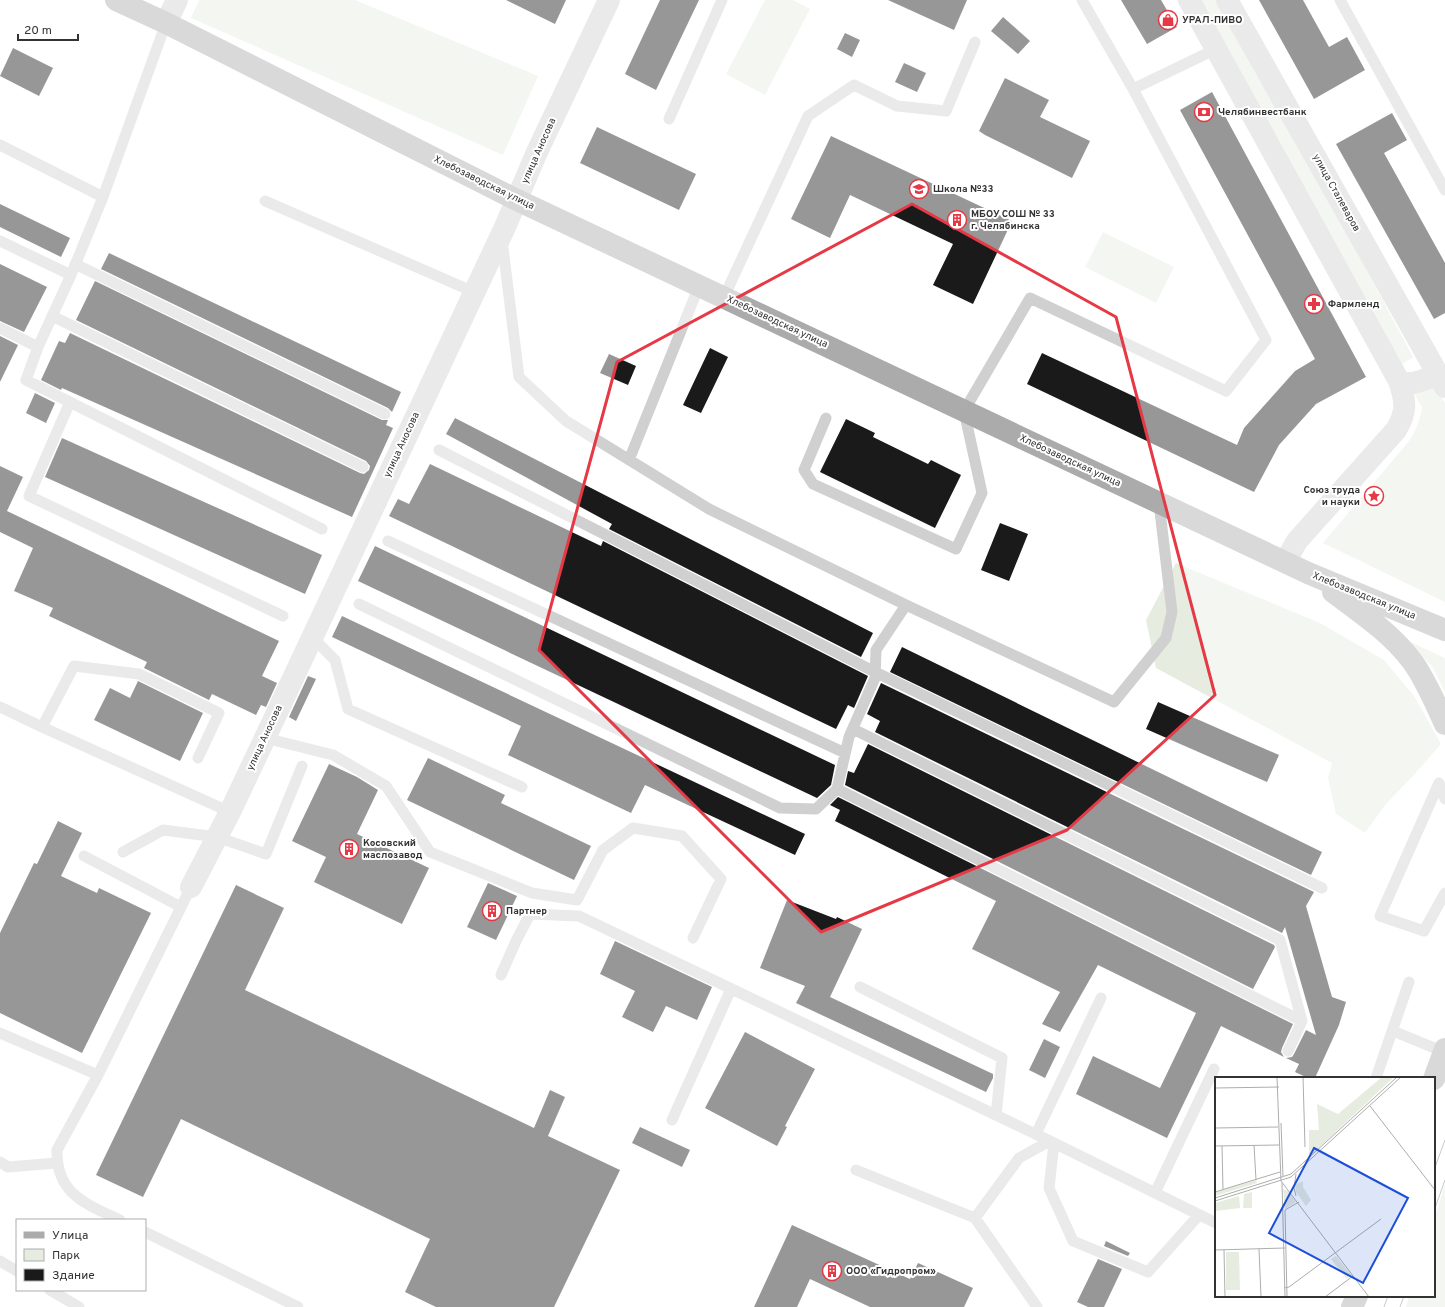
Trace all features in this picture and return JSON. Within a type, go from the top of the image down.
[{"type":"main road","name":"Хлебозаводская улица","points":[[116,0],[166,23],[517,200],[1308,573],[1445,630]]},
{"type":"main road","points":[[1308,573],[1386,632],[1412,661],[1432,696],[1445,724]]},
{"type":"main road","points":[[1435,1077],[1444,1050]]},
{"type":"main road","points":[[1352,1307],[1357,1297]]},
{"type":"street","points":[[166,23],[177,0]]},
{"type":"street","name":"улица Аносова","points":[[191,887],[230,812],[502,234],[537,152],[608,0]]},
{"type":"street","points":[[1189,0],[1399,381],[1404,397],[1404,414],[1396,430],[1297,541],[1285,562]]},
{"type":"street","name":"улица Сталеваров","points":[[1227,0],[1443,377]]},
{"type":"street","points":[[1399,381],[1408,384],[1443,377]]},
{"type":"lane","points":[[669,119],[722,0]]},
{"type":"lane","points":[[826,418],[804,470],[813,484],[956,549],[982,493],[964,411],[1030,298],[1226,391],[1266,340],[1133,90],[1082,0]]},
{"type":"lane","points":[[1340,0],[1445,190]]},
{"type":"lane","points":[[166,23],[76,264],[38,347],[26,380],[322,529]]},
{"type":"lane","points":[[724,297],[808,116],[854,85],[897,106],[946,111],[975,42]]},
{"type":"lane","points":[[1133,90],[1216,49]]},
{"type":"lane","points":[[0,145],[102,196]]},
{"type":"lane","points":[[265,201],[474,292]]},
{"type":"lane","points":[[502,234],[519,377],[566,421],[709,509],[906,605],[1114,702],[1166,638],[1172,612],[1159,502]]},
{"type":"lane","points":[[0,241],[71,275]]},
{"type":"lane","points":[[76,264],[385,414]]},
{"type":"lane","points":[[629,460],[699,286]]},
{"type":"lane","points":[[52,316],[363,467]]},
{"type":"lane","points":[[0,328],[38,347]]},
{"type":"lane","points":[[70,402],[29,496],[283,616]]},
{"type":"lane","points":[[438,450],[875,672],[1322,888]]},
{"type":"lane","points":[[388,541],[845,753]]},
{"type":"lane","points":[[359,604],[780,808],[816,809],[837,789],[849,737],[875,678],[876,650],[906,605]]},
{"type":"lane","points":[[312,637],[335,660],[348,709],[522,788]]},
{"type":"lane","points":[[42,727],[74,666],[139,674],[219,713],[198,758]]},
{"type":"lane","points":[[0,707],[230,812]]},
{"type":"lane","points":[[853,729],[1280,940],[1302,1021],[1288,1051]]},
{"type":"lane","points":[[265,738],[333,755],[340,759],[386,786],[430,852],[532,893],[577,900],[603,850],[633,828],[682,836],[721,879],[693,938]]},
{"type":"lane","points":[[123,852],[163,830],[217,837],[266,854],[302,766]]},
{"type":"lane","points":[[1445,799],[1439,783],[1380,916],[1424,931],[1445,893]]},
{"type":"lane","points":[[837,789],[1302,1021]]},
{"type":"lane","points":[[84,856],[181,907]]},
{"type":"lane","points":[[118,1219],[85,1203],[71,1191],[61,1178],[57,1163],[57,1150],[98,1075],[191,887]]},
{"type":"lane","points":[[500,975],[530,914],[579,916],[1036,1134],[1215,1223]]},
{"type":"lane","points":[[1376,1077],[1409,982]]},
{"type":"lane","points":[[860,987],[1002,1058],[996,1115]]},
{"type":"lane","points":[[672,1120],[731,989]]},
{"type":"lane","points":[[1036,1134],[1100,998]]},
{"type":"lane","points":[[1393,1031],[1444,1050]]},
{"type":"lane","points":[[0,1033],[98,1075]]},
{"type":"lane","points":[[1155,1193],[1214,1069]]},
{"type":"lane","points":[[1052,1142],[1049,1188],[1073,1242],[1148,1272],[1199,1215]]},
{"type":"lane","points":[[975,1218],[1019,1158],[1052,1142]]},
{"type":"lane","points":[[0,1162],[8,1167],[57,1163]]},
{"type":"lane","points":[[856,1170],[975,1218],[1037,1307]]},
{"type":"lane","points":[[146,1232],[298,1307]]},
{"type":"lane","points":[[0,1261],[16,1270]]},
{"type":"lane","points":[[52,1291],[79,1307]]},
{"type":"highlighted area","points":[[912,204],[1116,317],[1215,695],[1067,830],[821,932],[539,650],[617,362]]},
{"type":"green space","points":[[199,0],[355,0],[538,76],[503,155],[191,18]]},
{"type":"green space","points":[[765,0],[793,0],[810,9],[765,95],[726,74]]},
{"type":"green space","points":[[1196,0],[1222,0],[1413,357],[1402,364]]},
{"type":"green space","points":[[1103,232],[1174,267],[1156,303],[1085,267]]},
{"type":"green space","points":[[1434,383],[1445,403],[1445,602],[1323,543],[1409,441],[1416,429],[1422,408],[1413,391]]},
{"type":"green space","points":[[1176,563],[1320,623],[1384,660],[1414,696],[1441,744],[1386,804],[1365,833],[1336,814],[1328,778],[1332,763],[1156,668],[1146,620]]},
{"type":"green space","points":[[1402,638],[1445,658],[1445,692],[1432,666]]},
{"type":"green space","points":[[1445,1184],[1445,1307],[1406,1307],[1409,1297],[1435,1297],[1435,1216]]},
{"type":"building","points":[[506,0],[566,0],[555,24]]},
{"type":"building","points":[[660,0],[699,0],[656,90],[625,74]]},
{"type":"building","points":[[888,0],[967,0],[954,30]]},
{"type":"building","points":[[1121,0],[1161,0],[1177,27],[1147,44]]},
{"type":"building","points":[[1259,0],[1303,0],[1329,47],[1347,37],[1365,70],[1314,99]]},
{"type":"building","points":[[1003,17],[1030,41],[1018,54],[991,31]]},
{"type":"building","points":[[845,33],[860,40],[852,57],[837,49]]},
{"type":"building","points":[[13,48],[53,68],[39,96],[0,76]]},
{"type":"building","points":[[904,63],[926,73],[917,92],[895,82]]},
{"type":"building","points":[[1005,78],[1049,100],[1040,117],[1090,141],[1072,178],[979,131]]},
{"type":"building","points":[[1212,92],[1366,377],[1316,404],[1279,445],[1254,492],[1027,384],[1042,353],[1237,445],[1244,428],[1295,371],[1315,359],[1180,110]]},
{"type":"building","points":[[1392,113],[1407,140],[1384,153],[1445,263],[1445,313],[1434,319],[1336,144]]},
{"type":"building","points":[[597,127],[696,174],[679,210],[580,163]]},
{"type":"building","name":"МБОУ СОШ № 33 г. Челябинска","points":[[831,136],[1012,221],[973,304],[933,285],[953,244],[850,195],[830,238],[791,219]]},
{"type":"building","points":[[0,204],[70,238],[61,257],[0,227]]},
{"type":"building","points":[[109,253],[401,392],[392,412],[388,408],[101,269]]},
{"type":"building","points":[[0,264],[47,287],[24,332],[0,321]]},
{"type":"building","points":[[95,281],[382,420],[388,420],[386,425],[393,428],[352,517],[41,380],[59,341],[65,343],[70,333],[360,473],[364,474],[369,470],[370,466],[366,461],[76,320]]},
{"type":"building","points":[[0,336],[18,345],[0,382]]},
{"type":"building","points":[[710,348],[728,357],[701,413],[683,405]]},
{"type":"building","points":[[609,354],[636,366],[628,385],[600,373]]},
{"type":"building","points":[[35,393],[55,403],[46,423],[26,413]]},
{"type":"building","points":[[455,418],[873,633],[861,657],[609,529],[612,524],[446,434]]},
{"type":"building","points":[[846,419],[875,433],[873,437],[928,464],[931,460],[961,475],[935,528],[820,472]]},
{"type":"building","points":[[62,438],[322,555],[305,594],[45,477]]},
{"type":"building","points":[[430,464],[601,546],[603,541],[868,676],[854,708],[848,705],[836,729],[389,516],[398,499],[409,504]]},
{"type":"building","points":[[0,466],[23,477],[7,511],[279,641],[262,676],[277,683],[266,707],[261,705],[256,715],[212,694],[209,700],[144,668],[147,662],[49,616],[53,608],[14,591],[33,548],[0,532]]},
{"type":"building","points":[[1000,523],[1028,534],[1009,581],[981,570]]},
{"type":"building","points":[[375,546],[835,765],[831,785],[817,798],[358,581]]},
{"type":"building","points":[[342,616],[805,834],[795,855],[645,785],[631,813],[508,755],[521,726],[332,637]]},
{"type":"building","points":[[902,647],[1322,852],[1311,875],[890,672]]},
{"type":"building","points":[[308,676],[316,679],[296,721],[289,717]]},
{"type":"building","points":[[138,681],[203,713],[180,761],[94,720],[110,688],[130,698]]},
{"type":"building","points":[[881,683],[1314,892],[1306,906],[1332,997],[1346,1002],[1339,1025],[1315,1077],[1306,1077],[1295,1072],[1299,1064],[1286,1058],[1292,1057],[1306,1030],[1316,1035],[1285,927],[1282,933],[875,732],[880,721],[867,714]]},
{"type":"building","points":[[1158,702],[1279,755],[1267,782],[1146,729]]},
{"type":"building","points":[[868,744],[1274,945],[1275,947],[1253,989],[845,785],[848,771],[854,773]]},
{"type":"building","points":[[428,758],[505,795],[501,803],[591,846],[574,880],[407,800]]},
{"type":"building","name":"Косовский маслозавод","points":[[329,764],[357,777],[378,790],[357,834],[429,868],[402,924],[314,882],[326,857],[292,841]]},
{"type":"building","points":[[838,797],[1293,1024],[1282,1048],[1281,1052],[1284,1057],[1221,1026],[1167,1138],[1076,1094],[1093,1056],[1160,1088],[1196,1013],[1098,965],[1060,1032],[1042,1024],[1060,992],[972,949],[996,901],[835,821],[840,810],[830,805]]},
{"type":"building","points":[[58,821],[82,833],[61,876],[97,893],[99,888],[151,913],[82,1053],[0,1013],[0,933],[34,863],[37,864]]},
{"type":"building","name":"Партнер","points":[[488,883],[517,896],[496,940],[467,927]]},
{"type":"building","points":[[236,885],[284,908],[245,990],[534,1128],[550,1090],[565,1097],[548,1136],[620,1170],[554,1307],[436,1307],[405,1292],[430,1239],[181,1119],[143,1197],[96,1175]]},
{"type":"building","points":[[787,900],[836,919],[837,917],[862,929],[830,997],[993,1074],[993,1078],[986,1092],[796,1003],[805,986],[760,968]]},
{"type":"building","points":[[615,941],[712,987],[697,1020],[666,1006],[653,1032],[622,1017],[635,991],[600,974]]},
{"type":"building","points":[[745,1032],[815,1069],[785,1126],[787,1127],[777,1146],[705,1108]]},
{"type":"building","points":[[1044,1039],[1060,1047],[1045,1078],[1029,1070]]},
{"type":"building","points":[[640,1127],[690,1150],[682,1167],[632,1143]]},
{"type":"building","name":"ООО «Гидропром»","points":[[792,1225],[910,1279],[918,1263],[973,1288],[964,1307],[870,1307],[810,1279],[797,1307],[754,1307]]},
{"type":"building","points":[[1106,1241],[1130,1253],[1128,1256],[1104,1246]]},
{"type":"building","points":[[1098,1259],[1122,1269],[1104,1307],[1088,1307],[1077,1302]]},
{"type":"tram line","points":[[1435,1167],[1445,1140]]},
{"type":"tram line","points":[[1435,1208],[1445,1180]]},
{"type":"tram line","points":[[1384,1307],[1388,1297]]},
{"type":"tram line","points":[[1400,1307],[1404,1297]]},
{"type":"place","name":"УРАЛ-ПИВО","points":[[1168,20]]},
{"type":"place","name":"Челябинвестбанк","points":[[1204,112]]},
{"type":"place","name":"Школа №33","points":[[919,189]]},
{"type":"place","name":"МБОУ СОШ № 33 г. Челябинска","points":[[957,220]]},
{"type":"place","name":"Фармленд","points":[[1314,304]]},
{"type":"place","name":"Союз труда и науки","points":[[1374,496]]},
{"type":"place","name":"Косовский маслозавод","points":[[349,849]]},
{"type":"place","name":"Партнер","points":[[492,911]]},
{"type":"place","name":"ООО «Гидропром»","points":[[832,1271]]}]
